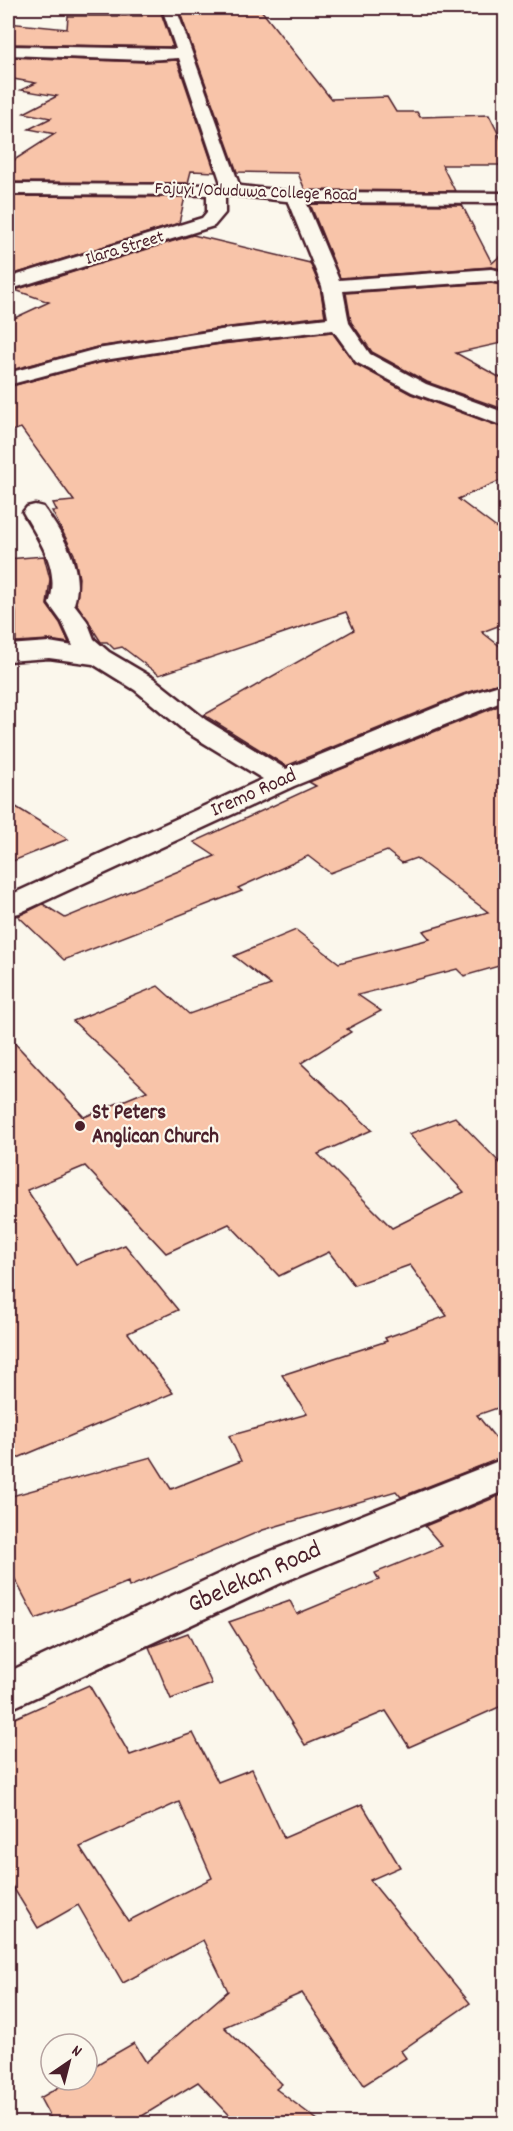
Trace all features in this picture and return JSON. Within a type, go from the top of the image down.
[{"type":"street","points":[[169,8],[186,53],[224,190]]},
{"type":"street","points":[[8,51],[186,53]]},
{"type":"street","name":"Fajuyi /Oduduwa College Road","points":[[8,189],[224,190],[295,197],[506,198]]},
{"type":"street","name":"Ilara Street","points":[[8,284],[208,222],[216,213],[224,190]]},
{"type":"street","points":[[295,197],[332,286],[339,323],[363,358],[419,388],[506,421]]},
{"type":"street","points":[[332,286],[491,275],[506,278]]},
{"type":"street","points":[[8,379],[97,355],[221,336],[339,323]]},
{"type":"street","points":[[34,513],[67,575],[67,593],[61,604],[74,621],[83,642],[99,657],[144,684],[196,726],[284,780]]},
{"type":"street","points":[[8,652],[49,650],[99,657]]},
{"type":"street","name":"Iremo Road","points":[[8,907],[284,780],[473,702],[506,691]]},
{"type":"street","name":"Gbelekan Road","points":[[8,1692],[266,1571],[506,1473]]},
{"type":"building","points":[[140,10],[160,10],[173,47],[8,44],[8,23],[67,29],[68,16],[142,16]]},
{"type":"building","points":[[179,10],[261,10],[331,99],[387,97],[396,112],[417,112],[420,117],[489,115],[506,149],[506,165],[442,165],[455,191],[305,190],[298,173],[237,172]]},
{"type":"building","points":[[8,57],[145,62],[177,60],[215,172],[191,171],[188,183],[8,182],[8,164],[55,134],[29,129],[51,118],[24,113],[57,96],[21,90],[36,83],[8,78]]},
{"type":"building","points":[[8,196],[185,197],[179,223],[8,276]]},
{"type":"building","points":[[310,204],[462,205],[492,263],[506,251],[506,270],[491,267],[340,278]]},
{"type":"building","points":[[193,235],[310,263],[320,287],[325,316],[221,328],[97,347],[8,371],[8,321],[49,302],[15,290]]},
{"type":"building","points":[[491,283],[506,286],[506,342],[456,353],[506,381],[506,410],[427,382],[372,352],[351,322],[346,293]]},
{"type":"building","points":[[332,332],[355,364],[411,394],[506,429],[506,478],[458,499],[506,535],[506,623],[482,632],[506,651],[506,681],[463,694],[286,766],[204,715],[354,630],[346,612],[159,675],[122,647],[114,649],[107,642],[101,642],[76,603],[79,578],[74,554],[52,511],[57,511],[53,503],[74,501],[21,428],[8,432],[8,387],[98,363],[221,344]]},
{"type":"building","points":[[44,556],[50,579],[47,605],[60,623],[69,643],[49,640],[16,642],[16,614],[8,559]]},
{"type":"building","points":[[506,703],[506,964],[464,976],[457,969],[358,995],[381,1011],[347,1029],[351,1032],[301,1063],[372,1130],[318,1154],[392,1228],[464,1192],[409,1134],[455,1117],[506,1169],[506,1405],[477,1415],[506,1451],[506,1456],[401,1497],[396,1491],[263,1530],[129,1587],[128,1582],[36,1619],[8,1566],[8,1497],[151,1457],[171,1489],[241,1461],[229,1436],[307,1414],[282,1375],[387,1341],[385,1338],[447,1316],[410,1265],[354,1285],[329,1252],[279,1276],[229,1224],[166,1253],[85,1166],[27,1190],[76,1264],[125,1245],[178,1310],[128,1333],[173,1393],[8,1462],[8,1036],[84,1117],[147,1091],[73,1021],[158,986],[189,1014],[271,985],[234,956],[296,930],[339,963],[430,939],[423,931],[488,912],[416,858],[402,863],[387,851],[330,873],[308,856],[238,888],[242,891],[64,960],[18,916],[43,904],[65,918],[215,856],[194,842],[316,786],[309,782]]},
{"type":"building","points":[[8,802],[68,839],[8,863]]},
{"type":"building","points":[[506,1493],[506,1704],[409,1747],[386,1711],[305,1745],[229,1622],[290,1601],[297,1614],[379,1580],[375,1573],[442,1546],[425,1526]]},
{"type":"building","points":[[188,1633],[212,1684],[171,1699],[149,1647]]},
{"type":"building","points":[[89,1685],[130,1755],[193,1733],[218,1782],[252,1769],[284,1838],[362,1804],[400,1867],[370,1880],[470,2003],[401,2051],[406,2058],[364,2085],[302,1993],[224,2027],[282,2084],[276,2089],[323,2124],[238,2124],[198,2082],[129,2124],[54,2124],[40,2098],[50,2092],[99,2092],[99,2063],[134,2043],[146,2062],[228,1991],[203,1940],[123,1983],[78,1905],[38,1928],[8,1879],[8,1721]],"holes":[[[179,1802],[212,1878],[128,1921],[80,1847]]]},
{"type":"place","name":"St Peters Anglican Church","points":[[80,1126]]}]
